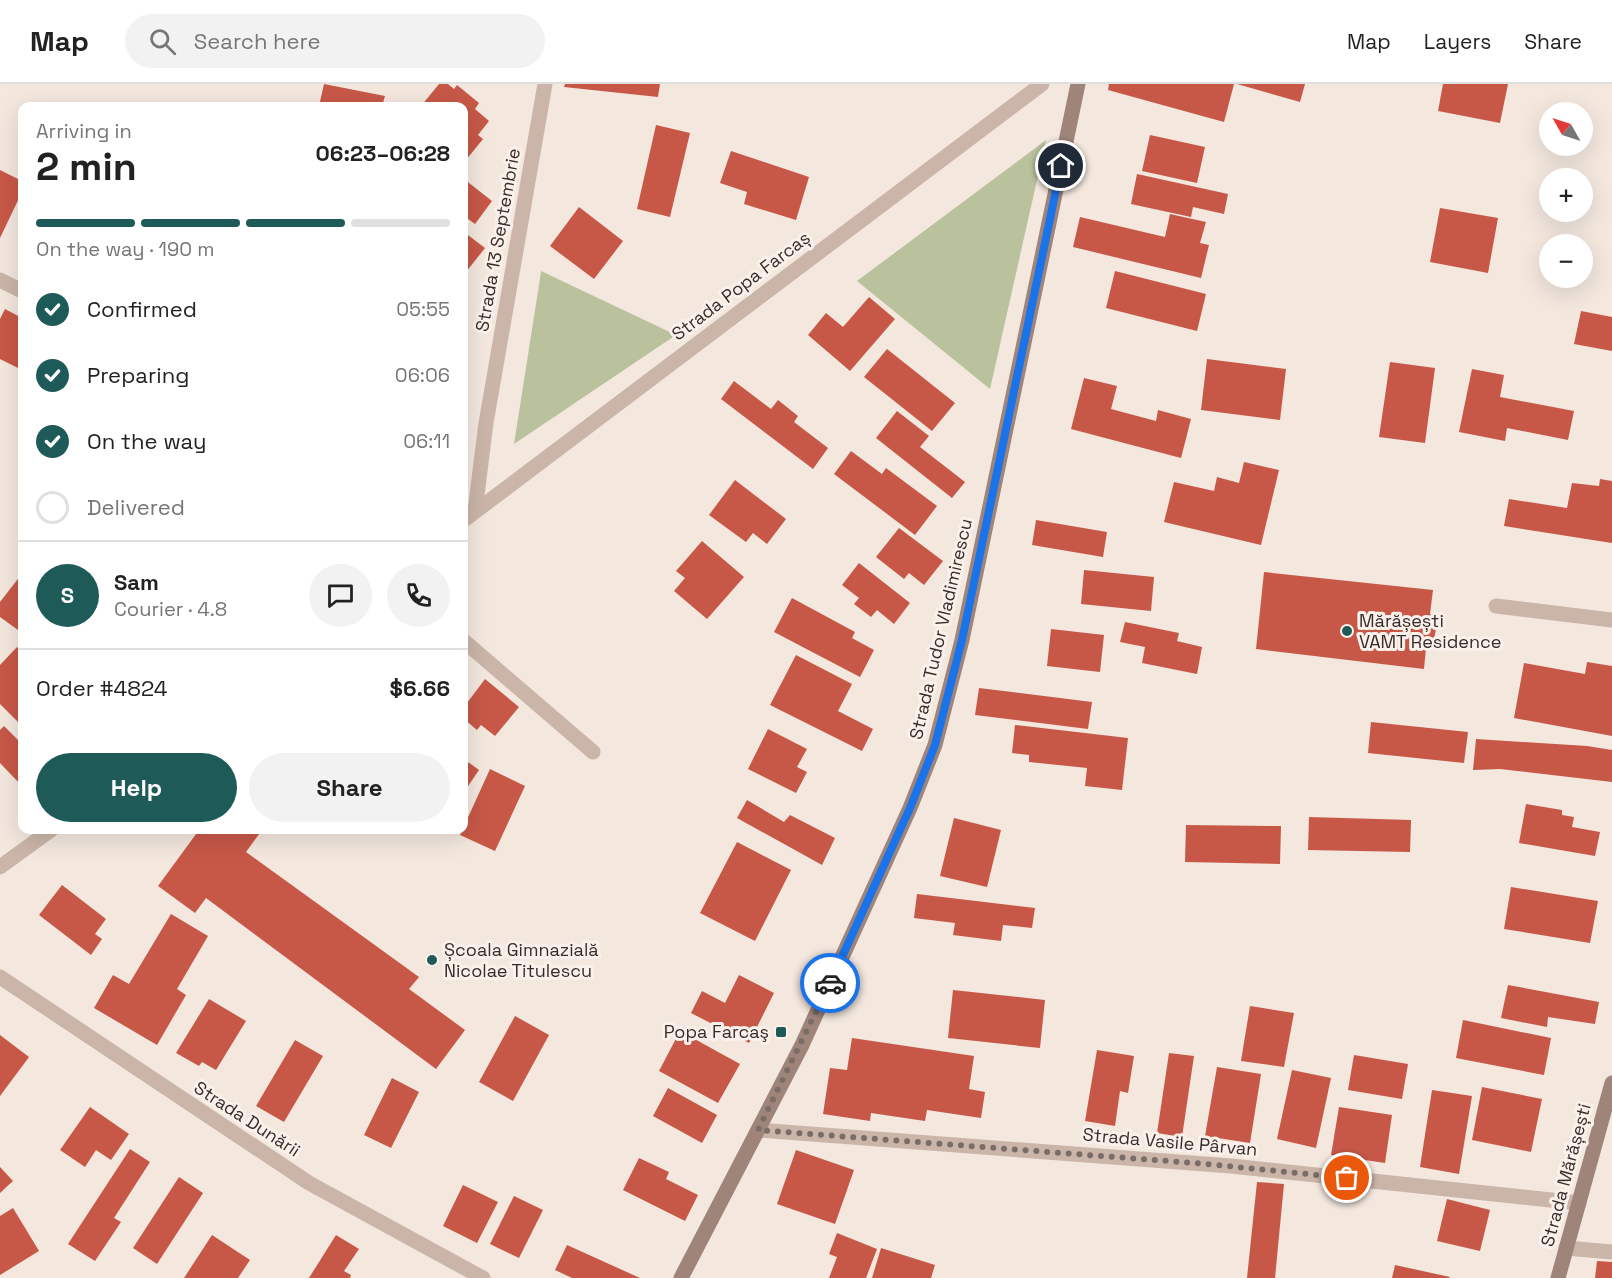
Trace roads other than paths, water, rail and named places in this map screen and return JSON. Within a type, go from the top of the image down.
[{"type":"street","name":"Strada 13 Septembrie","points":[[469,515],[544,84]]},
{"type":"street","name":"Strada Popa Farcaș","points":[[469,515],[1042,84]]},
{"type":"street","name":"Strada Tudor Vladimirescu","points":[[681,1278],[807,1034],[910,808],[935,745],[962,640],[1078,84]]},
{"type":"street","points":[[0,280],[18,289]]},
{"type":"street","points":[[1496,606],[1612,620]]},
{"type":"street","points":[[468,644],[593,752]]},
{"type":"street","points":[[0,867],[45,834]]},
{"type":"street","name":"Strada Dunării","points":[[0,976],[309,1183],[483,1278]]},
{"type":"street","name":"Strada Mărășești","points":[[1558,1278],[1612,1083]]},
{"type":"street","name":"Strada Vasile Pârvan","points":[[758,1130],[1231,1166],[1579,1203]]},
{"type":"street","points":[[1566,1248],[1612,1252]]},
{"type":"place","name":"Mărășești VAMT Residence","points":[[1347,631]]},
{"type":"place","name":"Școala Gimnazială Nicolae Titulescu","points":[[432,960]]},
{"type":"place","name":"Popa Farcaş","points":[[781,1032]]}]
